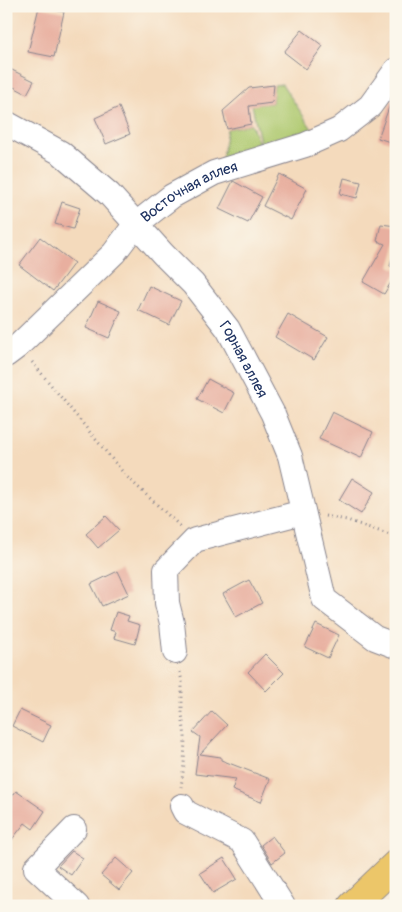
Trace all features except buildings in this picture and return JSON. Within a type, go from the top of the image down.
[{"type":"main road","points":[[352,906],[396,864]]},
{"type":"street","name":"Восточная аллея","points":[[12,350],[114,253],[135,225],[172,196],[214,173],[305,145],[339,130],[370,106],[396,70]]},
{"type":"street","name":"Горная аллея","points":[[6,123],[61,153],[109,194],[135,225],[193,284],[228,329],[273,414],[287,447],[324,599],[375,638],[396,646]]},
{"type":"street","points":[[175,652],[172,624],[167,603],[166,570],[195,540],[303,512]]},
{"type":"street","points":[[182,806],[185,812],[242,840],[283,906]]},
{"type":"street","points":[[74,828],[36,868],[77,906]]},
{"type":"path","points":[[12,350],[126,476],[195,540]]},
{"type":"path","points":[[303,512],[347,520],[396,537]]},
{"type":"path","points":[[175,652],[182,682],[182,714],[185,737],[184,765],[180,789],[182,806]]},
{"type":"green space","points":[[282,84],[314,132],[263,155],[221,163],[227,129],[251,124],[262,151],[252,105],[272,103],[274,85]]}]
